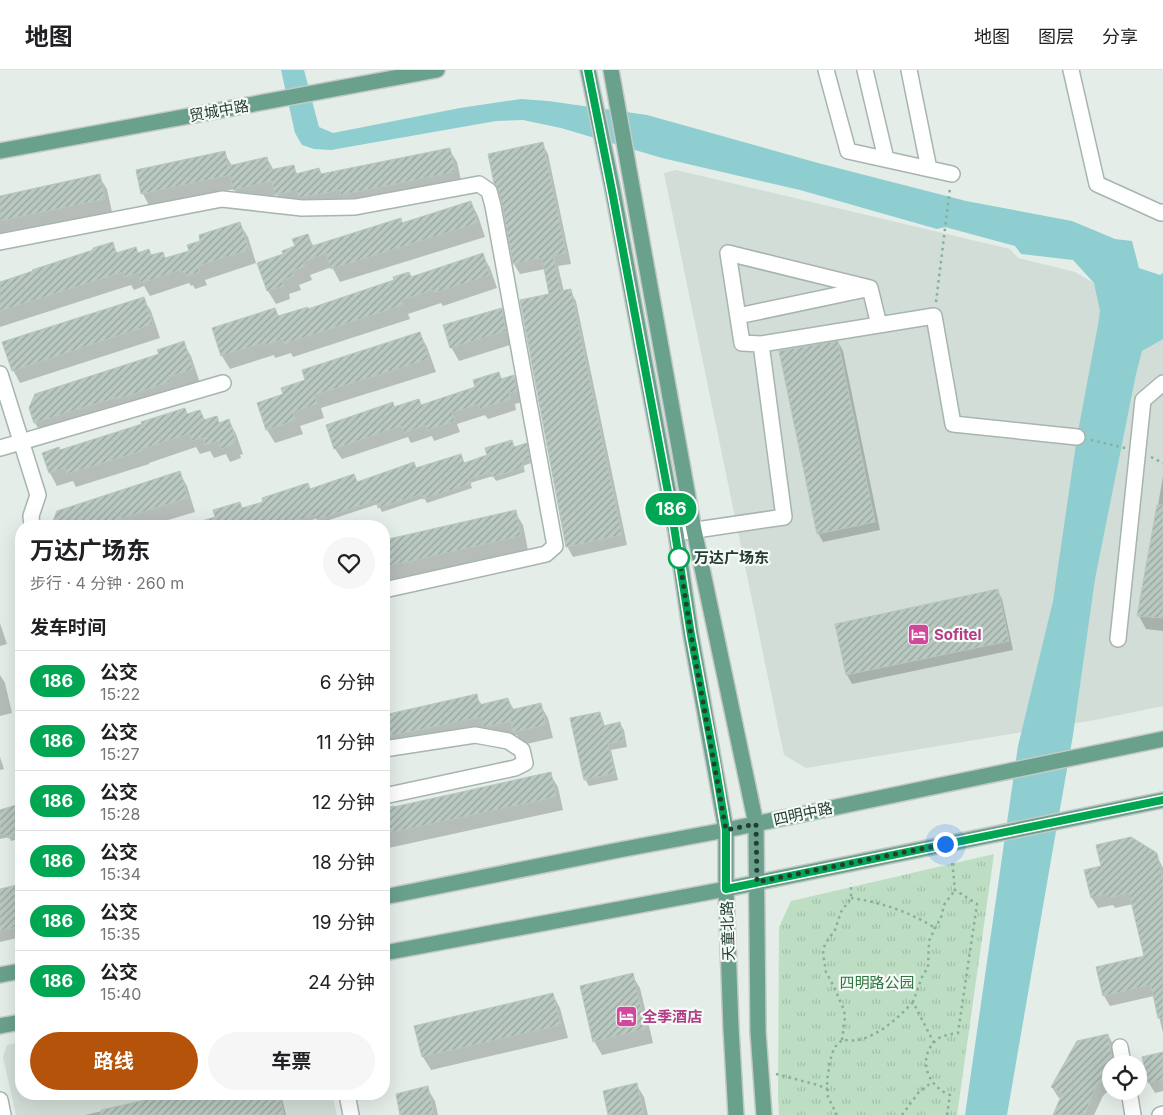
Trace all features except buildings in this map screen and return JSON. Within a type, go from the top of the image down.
[{"type":"main road","name":"贸城中路","points":[[0,151],[437,70]]},
{"type":"main road","name":"天童北路","points":[[588,70],[676,534],[691,635],[726,830],[726,889],[736,1115]]},
{"type":"main road","points":[[611,70],[694,530],[756,824],[758,1032],[764,1115]]},
{"type":"main road","name":"四明中路","points":[[390,896],[756,824],[1163,739]]},
{"type":"main road","points":[[390,952],[726,889],[1163,800]]},
{"type":"main road","points":[[0,975],[15,972]]},
{"type":"main road","points":[[0,1026],[15,1023]]},
{"type":"street","points":[[826,70],[848,151],[952,174]]},
{"type":"street","points":[[866,70],[886,159]]},
{"type":"street","points":[[909,70],[929,169]]},
{"type":"street","points":[[1070,70],[1097,184],[1163,212]]},
{"type":"street","points":[[0,242],[222,198],[302,208],[328,208],[355,207],[479,184],[489,191],[495,215],[555,546],[546,554],[390,589]]},
{"type":"street","points":[[870,288],[728,253],[742,343],[762,344],[934,316],[952,424],[1078,437]]},
{"type":"street","points":[[870,288],[879,325]]},
{"type":"street","points":[[738,316],[870,288]]},
{"type":"street","points":[[676,534],[784,516],[762,344]]},
{"type":"street","points":[[0,374],[38,496],[31,520]]},
{"type":"street","points":[[0,448],[223,383]]},
{"type":"street","points":[[1118,639],[1143,400],[1163,383]]},
{"type":"street","points":[[390,748],[475,735],[508,741],[522,750],[525,763],[515,768],[390,795]]},
{"type":"street","points":[[1120,1047],[1122,1055]]},
{"type":"street","points":[[0,1100],[3,1115]]},
{"type":"street","points":[[348,1100],[351,1115]]},
{"type":"street","points":[[1130,1100],[1133,1115]]},
{"type":"path","points":[[934,316],[948,205]]},
{"type":"path","points":[[1078,437],[1123,447]]},
{"type":"path","points":[[842,1040],[858,1040],[883,1030],[913,1002],[922,976],[928,967],[929,941],[941,918],[944,905],[955,890],[952,860]]},
{"type":"path","points":[[837,1115],[828,1097],[827,1081],[834,1048],[842,1040],[845,1017],[844,1010],[826,972],[823,953],[825,944],[835,930],[841,912],[851,898],[851,883]]},
{"type":"path","points":[[947,1115],[950,1095],[940,1090],[932,1082],[926,1060],[928,1051],[934,1043],[948,1034],[958,1033],[977,904],[955,890]]},
{"type":"path","points":[[851,898],[862,899],[907,913],[935,928]]},
{"type":"path","points":[[913,1002],[934,1043]]},
{"type":"path","points":[[774,1073],[827,1089]]},
{"type":"path","points":[[902,1115],[919,1092],[932,1082]]},
{"type":"shaded area","points":[[676,170],[1010,249],[1018,258],[1075,272],[1163,323],[1163,706],[1095,720],[806,768],[784,755],[664,173]]},
{"type":"shaded area","points":[[15,1043],[15,1100],[333,1100],[337,1115],[16,1115],[3,1057],[7,1045]]},
{"type":"green space","name":"四明路公园","points":[[994,854],[957,1115],[779,1115],[779,927],[791,901]]},
{"type":"water","points":[[281,70],[304,70],[319,127],[333,133],[460,108],[521,99],[647,115],[818,163],[966,201],[1072,221],[1115,239],[1132,241],[1139,268],[1160,275],[1163,273],[1163,339],[1142,351],[1136,374],[1095,579],[1073,735],[1007,1115],[965,1115],[1018,746],[1053,601],[1077,437],[1098,325],[1100,311],[1094,283],[1073,260],[1021,254],[1015,246],[945,227],[937,229],[800,190],[662,158],[561,128],[523,120],[496,121],[331,150],[314,149],[302,145],[295,133]]},
{"type":"bus line","name":"186","points":[[588,70],[676,534],[691,635],[715,764],[726,830],[726,889],[1163,800]]},
{"type":"place","name":"万达广场东","points":[[679,558]]},
{"type":"place","name":"Sofitel","points":[[918,635]]},
{"type":"place","name":"全季酒店","points":[[626,1017]]},
{"type":"route","points":[[679,558],[678,550],[691,635],[726,830],[756,824],[757,882],[945,844]]}]
